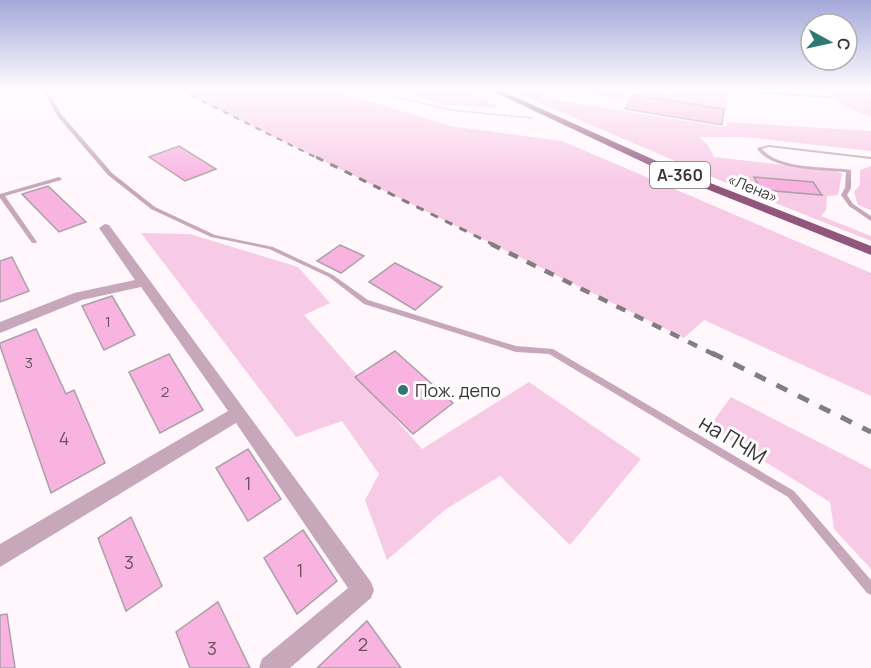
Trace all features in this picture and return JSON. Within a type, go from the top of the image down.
[{"type":"highway","name":"«Лена»","points":[[564,121],[668,170],[871,251]]},
{"type":"street","points":[[105,228],[363,590],[271,668]]},
{"type":"street","points":[[0,328],[79,296],[144,282]]},
{"type":"street","points":[[0,556],[239,413]]},
{"type":"lane","name":"на ПЧМ","points":[[64,121],[110,174],[153,207],[213,236],[271,248],[331,276],[366,302],[516,349],[550,351],[791,494],[871,589]]},
{"type":"lane","points":[[871,158],[769,146],[759,148],[768,159],[782,163],[849,171],[848,188],[844,195],[851,206],[871,219]]},
{"type":"lane","points":[[34,242],[1,195],[59,179]]},
{"type":"shaded area","points":[[243,121],[434,121],[450,126],[562,141],[871,273],[871,396],[704,320],[684,338]]},
{"type":"shaded area","points":[[583,121],[686,121],[722,127],[727,126],[727,122],[871,131],[871,151],[743,137],[699,137],[708,145],[714,157],[837,171],[842,174],[838,195],[827,196],[826,210],[821,216],[871,236],[871,241],[745,191]]},
{"type":"shaded area","points":[[871,166],[871,210],[858,205],[854,192],[860,185],[860,170]]},
{"type":"shaded area","points":[[141,233],[190,234],[298,267],[330,303],[304,315],[422,449],[529,382],[641,459],[570,545],[500,476],[446,509],[387,560],[365,500],[379,474],[342,421],[296,437]]},
{"type":"shaded area","points":[[731,397],[871,469],[871,569],[834,529],[830,502],[709,427]]},
{"type":"building","points":[[699,121],[722,121],[722,125]]},
{"type":"building","points":[[179,146],[216,169],[185,181],[149,157]]},
{"type":"building","points":[[754,177],[813,182],[822,195],[761,190]]},
{"type":"building","points":[[48,186],[86,222],[59,232],[22,194]]},
{"type":"building","points":[[340,245],[364,256],[341,273],[317,261]]},
{"type":"building","points":[[12,257],[29,291],[0,302],[0,261]]},
{"type":"building","points":[[395,263],[442,287],[415,310],[369,282]]},
{"type":"building","points":[[112,296],[135,335],[104,350],[82,306]]},
{"type":"building","points":[[36,329],[66,394],[74,390],[105,463],[51,493],[0,346],[0,343]]},
{"type":"building","name":"Пож. депо","points":[[395,351],[453,403],[413,434],[355,377]]},
{"type":"building","points":[[169,354],[203,410],[160,433],[129,372]]},
{"type":"building","points":[[248,449],[281,499],[248,521],[216,468]]},
{"type":"building","points":[[131,517],[162,586],[126,611],[98,538]]},
{"type":"building","points":[[303,530],[337,581],[297,614],[264,558]]},
{"type":"building","points":[[218,602],[250,668],[190,668],[176,632]]},
{"type":"building","points":[[7,614],[15,668],[0,668],[0,615]]},
{"type":"building","points":[[367,621],[401,668],[317,668]]},
{"type":"railway","points":[[243,121],[319,159]]},
{"type":"railway","points":[[316,157],[494,245]]},
{"type":"railway","points":[[491,244],[715,355]]},
{"type":"railway","points":[[712,353],[871,432]]},
{"type":"place","name":"Пож. депо","points":[[403,390]]}]
